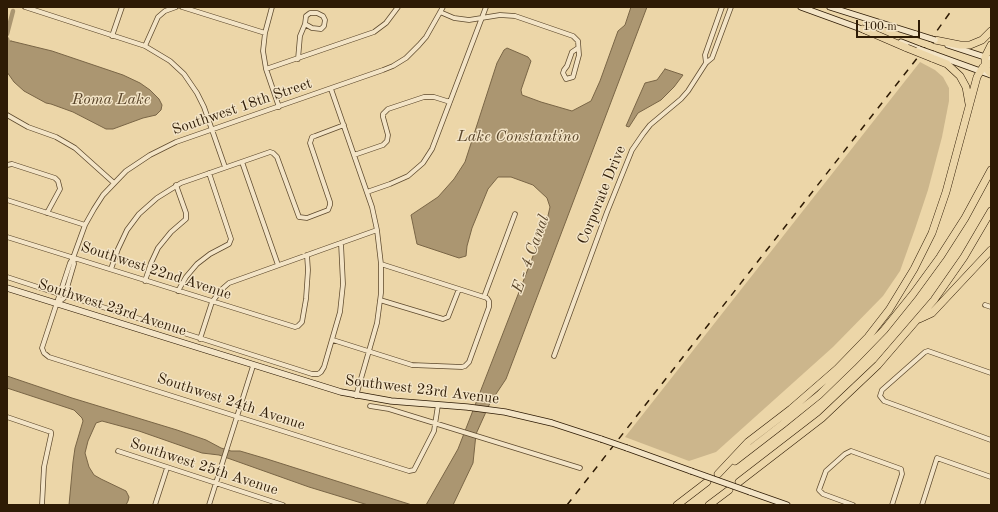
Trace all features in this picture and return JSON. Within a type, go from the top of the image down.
[{"type":"highway","points":[[863,29],[932,56],[947,64],[960,76],[966,87],[969,107]]},
{"type":"highway","points":[[935,40],[960,45],[970,45],[982,40],[991,31]]},
{"type":"highway","points":[[991,45],[985,67],[969,107],[936,223],[914,269],[889,310],[868,336],[837,369],[797,405],[748,442],[718,474],[819,395],[847,369],[884,330],[940,257],[965,218],[991,170]]},
{"type":"highway","points":[[985,67],[991,75]]},
{"type":"highway","points":[[739,482],[834,407],[878,365],[919,319],[947,282],[991,211]]},
{"type":"highway","points":[[919,319],[932,313],[991,250]]},
{"type":"highway","points":[[677,505],[707,482]]},
{"type":"highway","points":[[709,505],[729,490]]},
{"type":"street","points":[[26,7],[145,46],[170,61],[187,78],[201,100],[225,167]]},
{"type":"street","points":[[112,36],[122,7]]},
{"type":"street","points":[[145,46],[158,17],[165,11],[176,7]]},
{"type":"street","points":[[182,7],[265,33]]},
{"type":"street","points":[[272,7],[265,33],[263,51],[266,69],[279,106]]},
{"type":"street","points":[[266,69],[374,32],[386,23],[398,7]]},
{"type":"street","name":"Southwest 18th Street","points":[[44,353],[42,348],[56,303],[70,263],[74,258],[86,225],[98,202],[114,183],[133,165],[176,142],[383,70],[406,58],[414,51],[426,37],[442,7]]},
{"type":"street","points":[[368,192],[399,180],[416,170],[423,162],[435,143],[486,7]]},
{"type":"street","name":"Corporate Drive","points":[[706,63],[705,55],[722,7]]},
{"type":"street","name":"Corporate Drive","points":[[554,356],[607,212],[632,150],[650,125],[682,99],[706,63],[712,58],[731,7]]},
{"type":"street","points":[[801,7],[863,29]]},
{"type":"street","points":[[830,7],[935,40]]},
{"type":"street","points":[[42,12],[44,8]]},
{"type":"street","points":[[440,12],[462,20],[508,15],[523,18],[573,36],[578,42],[579,55],[573,77],[566,79],[563,73],[564,70],[572,52],[578,48]]},
{"type":"street","points":[[298,59],[300,36],[305,24],[306,16],[310,13],[314,13],[321,15],[325,20],[324,26],[319,29],[312,28],[305,24]]},
{"type":"street","points":[[943,42],[988,58]]},
{"type":"street","points":[[932,56],[985,67]]},
{"type":"street","points":[[331,88],[368,192],[378,230],[381,264],[380,300],[375,330],[356,396]]},
{"type":"street","points":[[354,155],[383,145],[388,140],[383,114],[388,109],[424,97],[434,97],[450,102]]},
{"type":"street","points":[[7,115],[28,127],[56,138],[75,148],[114,183]]},
{"type":"street","points":[[111,270],[121,241],[132,224],[152,201],[176,186],[225,167],[270,152],[276,155],[297,214],[307,218],[328,210],[330,205],[310,143],[315,136],[344,125]]},
{"type":"street","points":[[242,162],[278,265]]},
{"type":"street","points":[[7,165],[12,164],[54,178],[58,181],[60,189],[47,212]]},
{"type":"street","points":[[178,291],[186,277],[197,264],[210,254],[229,244],[231,239],[209,173]]},
{"type":"street","points":[[145,281],[158,248],[171,232],[186,219],[186,213],[176,186]]},
{"type":"street","points":[[7,200],[86,225]]},
{"type":"street","points":[[484,296],[515,214]]},
{"type":"street","points":[[200,338],[212,302],[221,290],[229,284],[378,230]]},
{"type":"street","name":"Southwest 22nd Avenue","points":[[7,236],[292,327],[297,327],[302,322],[306,299],[308,270],[307,255]]},
{"type":"street","points":[[56,303],[65,296],[315,374],[320,372],[324,367],[340,312],[343,269],[341,243]]},
{"type":"street","name":"Southwest 18th Street","points":[[65,296],[74,264],[74,258]]},
{"type":"street","points":[[333,340],[412,366],[465,366],[469,362],[490,307],[489,301],[484,296],[381,264]]},
{"type":"street","points":[[7,278],[60,294]]},
{"type":"street","name":"Southwest 23rd Avenue","points":[[7,289],[56,303],[253,366],[356,396],[391,401],[494,410],[546,421],[602,439],[788,505]]},
{"type":"street","points":[[380,300],[443,320],[448,316],[459,289]]},
{"type":"street","points":[[985,305],[991,307]]},
{"type":"street","points":[[991,373],[928,351],[882,390],[881,393],[881,399],[884,401],[991,440]]},
{"type":"street","name":"Southwest 24th Avenue","points":[[44,353],[49,357],[412,471],[414,470],[431,438],[436,424]]},
{"type":"street","points":[[209,505],[253,366]]},
{"type":"street","points":[[436,424],[438,405]]},
{"type":"street","points":[[370,406],[389,409],[580,468]]},
{"type":"street","points":[[7,417],[48,430],[52,435],[44,467],[42,505]]},
{"type":"street","name":"Southwest 25th Avenue","points":[[118,451],[283,505]]},
{"type":"street","points":[[852,505],[823,494],[819,490],[826,471],[850,451],[901,469],[902,474],[892,505]]},
{"type":"street","points":[[922,505],[937,458],[991,477]]},
{"type":"street","points":[[155,505],[167,468]]},
{"type":"shaded area","points":[[920,62],[935,70],[943,77],[949,88],[949,101],[942,137],[928,190],[915,229],[900,271],[883,296],[833,347],[716,452],[689,461],[625,437]]},
{"type":"water","name":"Lake Constantino","points":[[631,7],[647,7],[506,379],[490,403],[476,434],[473,463],[453,505],[426,505],[458,449],[547,220],[550,207],[547,198],[533,185],[511,177],[498,177],[488,189],[472,228],[466,256],[459,258],[417,244],[411,215],[438,197],[454,179],[465,162],[497,63],[504,50],[507,48],[528,57],[531,61],[521,90],[522,95],[572,111],[591,101],[618,31],[625,25]]},
{"type":"water","name":"Roma Lake","points":[[11,41],[52,51],[123,75],[140,83],[150,90],[159,99],[162,105],[161,110],[156,115],[113,129],[106,129],[73,112],[46,103],[24,91],[14,82],[7,72],[7,42]]},
{"type":"water","points":[[665,69],[683,75],[661,100],[638,113],[629,127],[626,126],[645,83],[657,80]]},
{"type":"water","points":[[7,376],[72,398],[177,430],[206,440],[221,448],[231,451],[240,451],[267,459],[412,505],[368,505],[309,487],[219,455],[202,453],[139,431],[102,421],[96,423],[88,441],[85,453],[89,467],[94,475],[126,491],[129,497],[128,501],[126,505],[69,505],[75,448],[83,421],[82,418],[74,410],[7,388]]},
{"type":"waterway","points":[[7,34],[13,11]]},
{"type":"railway","points":[[567,505],[918,57],[954,7]]},
{"type":"water label","name":"E - 4 Canal","points":[[531,254]]}]
